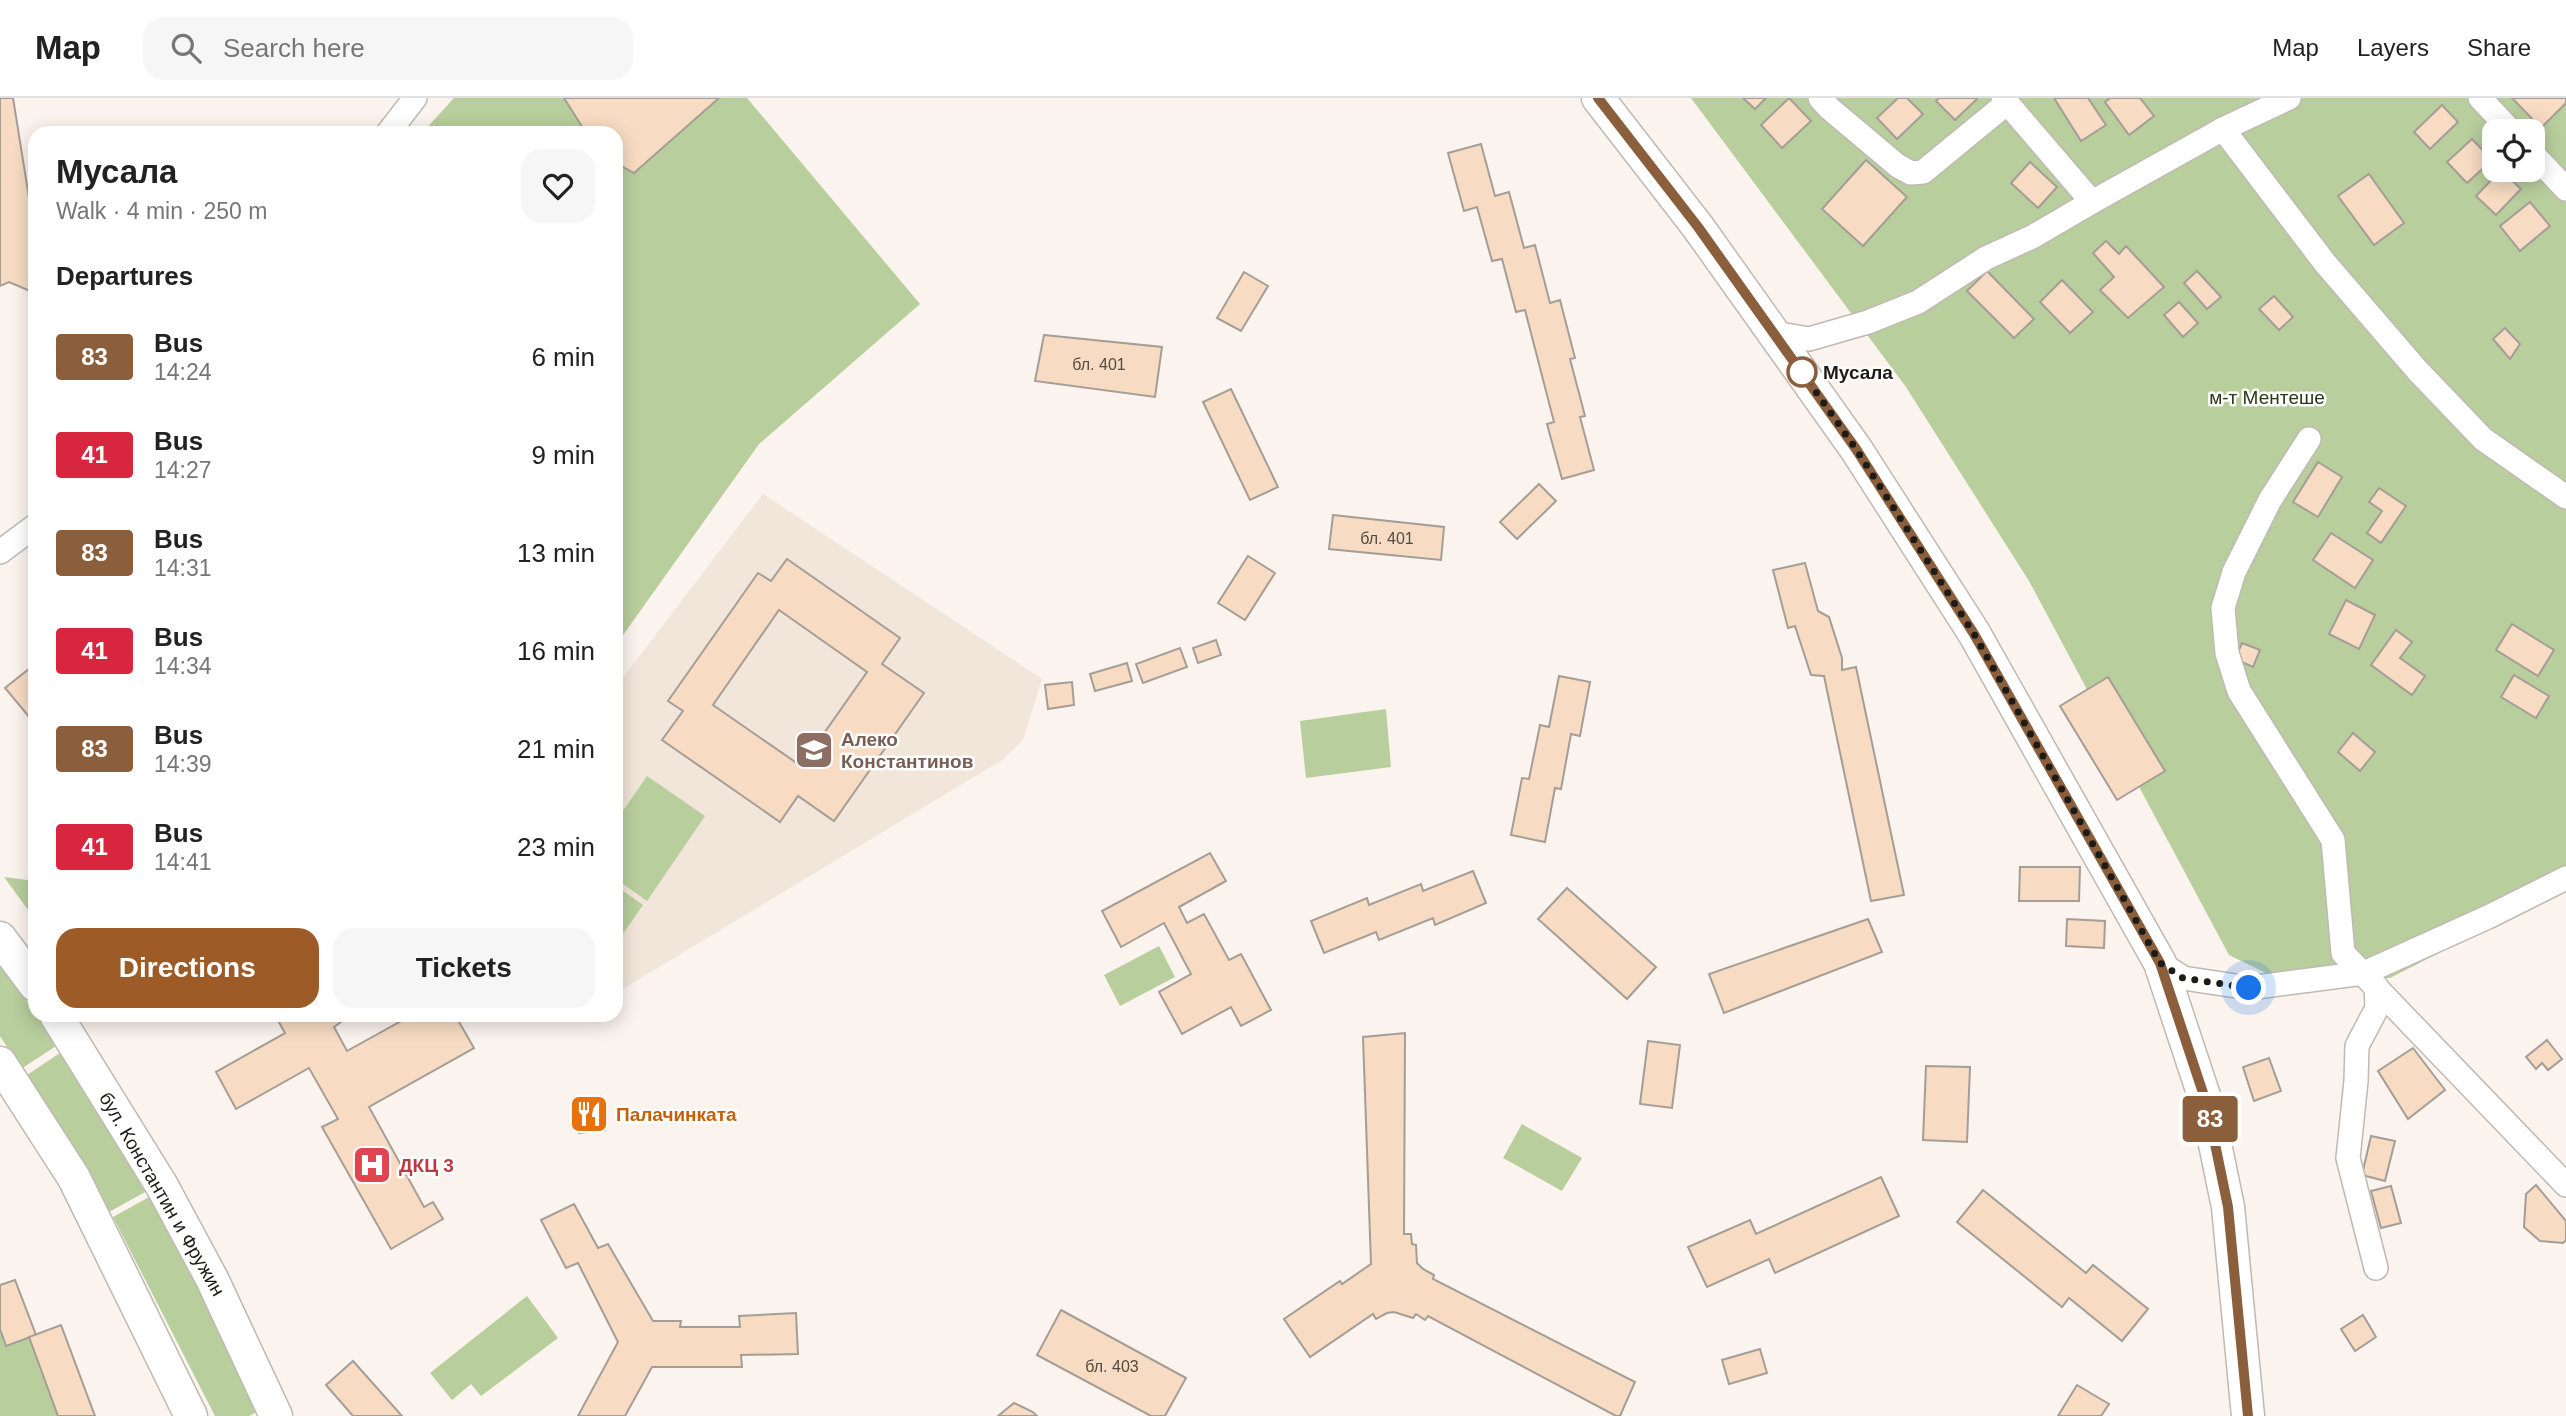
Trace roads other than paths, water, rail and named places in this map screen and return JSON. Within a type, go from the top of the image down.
[{"type":"street","points":[[393,126],[415,98]]},
{"type":"street","points":[[1598,98],[1698,227],[1856,449],[1974,634],[2160,963],[2207,1105],[2228,1207],[2248,1416]]},
{"type":"street","points":[[1820,98],[1898,166],[1911,173],[1923,172],[2005,100],[2092,202]]},
{"type":"street","points":[[1774,333],[1809,340],[1868,322],[1918,302],[1986,258],[2032,237],[2223,129],[2289,98]]},
{"type":"street","points":[[2480,98],[2500,119]]},
{"type":"street","points":[[2223,129],[2325,263],[2417,370],[2483,439],[2566,497]]},
{"type":"street","points":[[2545,166],[2566,188]]},
{"type":"street","points":[[2309,439],[2270,500],[2234,572],[2223,608],[2227,653],[2239,691],[2333,840],[2343,953],[2566,1185]]},
{"type":"street","points":[[0,552],[28,531]]},
{"type":"street","points":[[2160,963],[2183,978],[2249,988],[2370,980],[2566,878]]},
{"type":"street","points":[[0,938],[28,976]]},
{"type":"street","points":[[2370,980],[2376,1008],[2357,1046],[2348,1158],[2376,1268]]},
{"type":"street","name":"бул. Константин и Фружин","points":[[60,1022],[162,1186],[212,1279],[276,1416]]},
{"type":"street","points":[[0,1063],[74,1178],[191,1416]]},
{"type":"place","name":"Мусала","points":[[1802,372]]},
{"type":"place","name":"Алеко Константинов","points":[[814,750]]},
{"type":"place","name":"Палачинката","points":[[589,1114]]},
{"type":"place","name":"ДКЦ 3","points":[[372,1165]]},
{"type":"park label","name":"м-т Ментeше","points":[[2267,397]]}]
